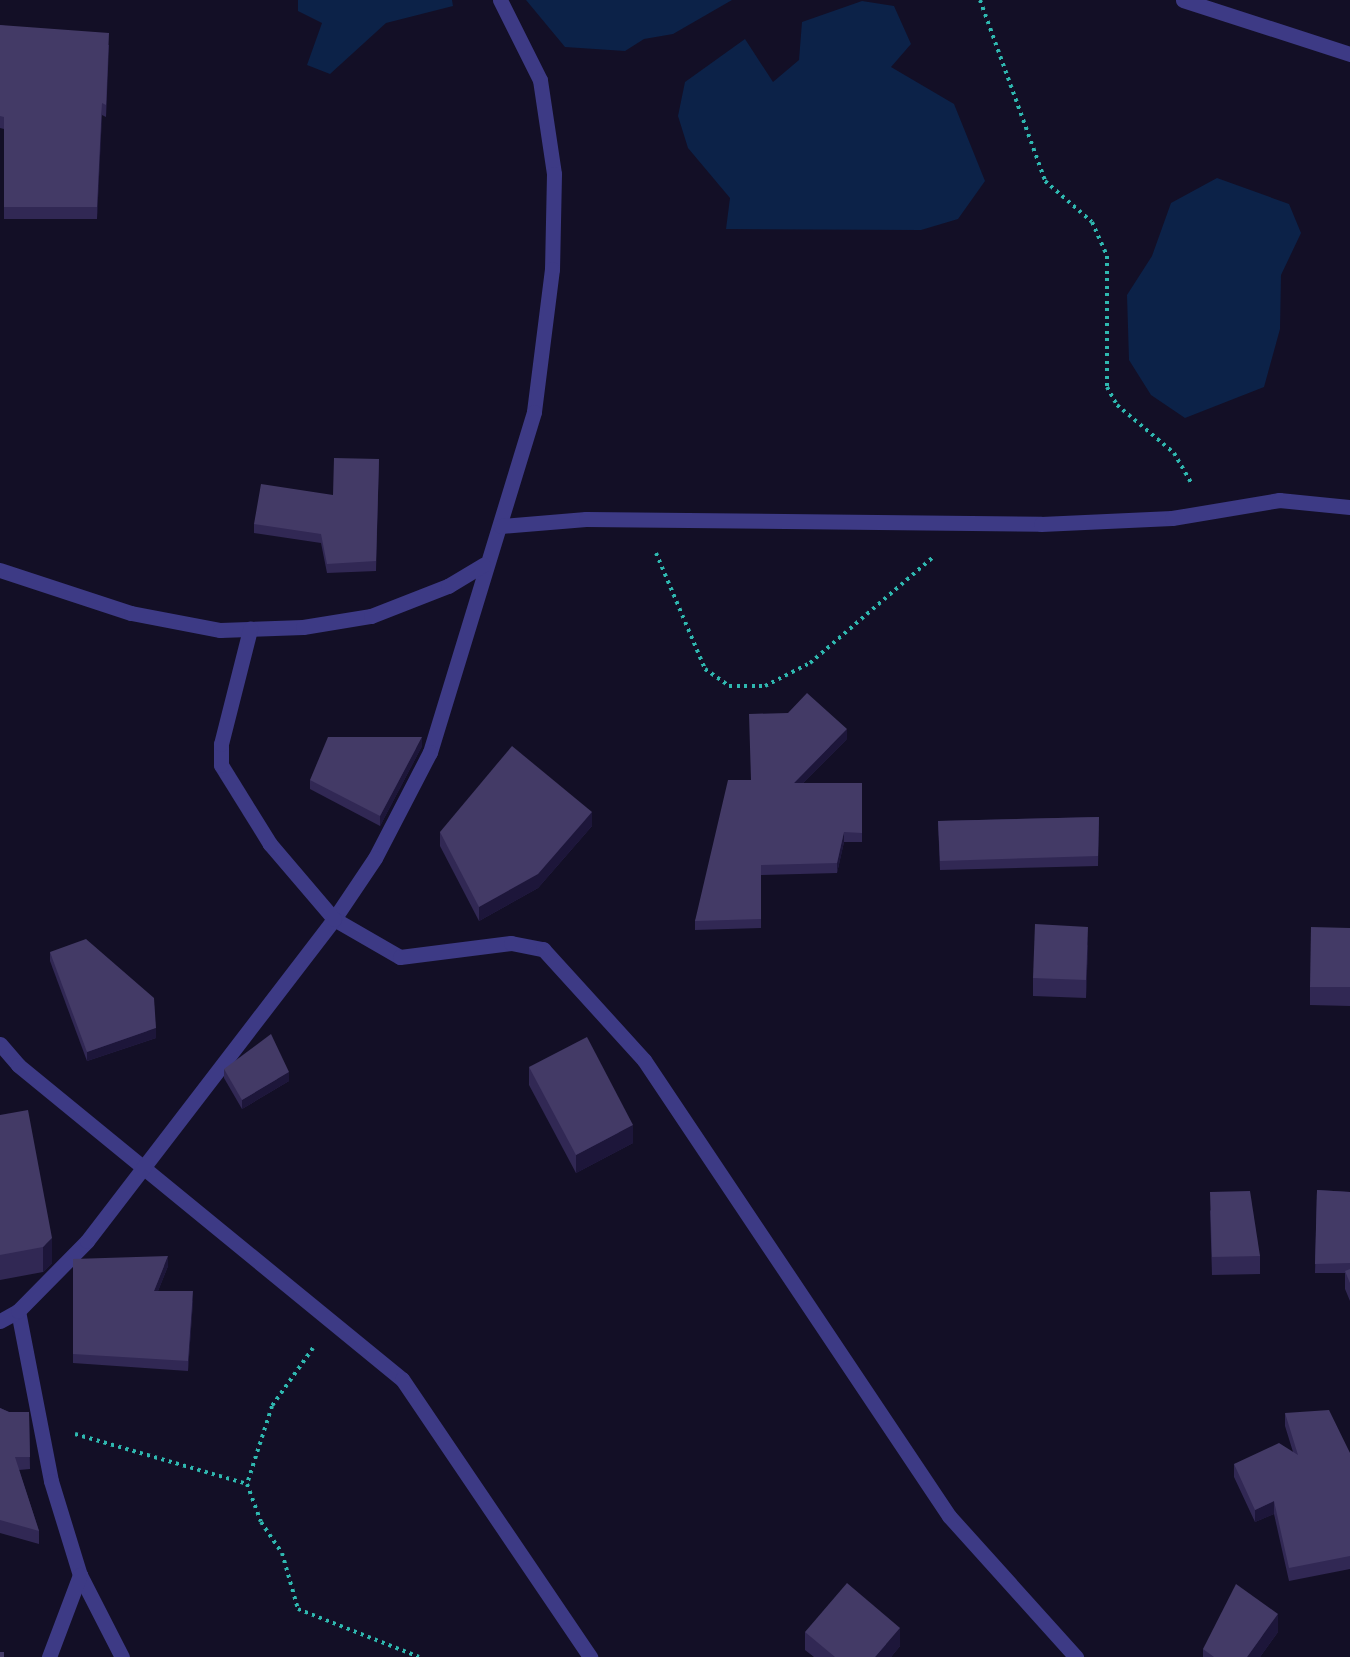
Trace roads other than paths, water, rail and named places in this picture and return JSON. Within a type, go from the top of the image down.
[{"type":"street","points":[[0,1320],[18,1311],[87,1241],[141,1165],[334,920],[375,858],[430,752],[483,565],[501,526],[524,451],[541,367],[552,268],[554,174],[540,80],[500,0]]},
{"type":"street","points":[[1183,0],[1350,54]]},
{"type":"street","points":[[501,526],[626,519],[971,524],[1172,518],[1208,510],[1279,500],[1350,507]]},
{"type":"street","points":[[0,570],[131,613],[220,630],[371,616],[448,586],[483,565]]},
{"type":"street","points":[[250,629],[221,744],[222,765],[270,844],[334,920],[400,957],[512,943],[543,949],[644,1060],[949,1516],[1076,1657]]},
{"type":"street","points":[[0,1044],[18,1065],[402,1379],[590,1657]]},
{"type":"street","points":[[18,1311],[36,1423],[80,1575],[122,1657]]},
{"type":"street","points":[[49,1657],[80,1575]]},
{"type":"water","points":[[298,0],[452,0],[453,6],[386,23],[330,74],[307,65],[322,23],[298,11]]},
{"type":"water","points":[[526,0],[732,0],[673,34],[644,39],[625,51],[565,47]]},
{"type":"water","points":[[862,1],[894,6],[911,44],[891,67],[954,104],[985,181],[958,219],[921,230],[726,229],[730,198],[688,148],[678,116],[685,82],[745,39],[773,82],[799,60],[802,22]]},
{"type":"water","points":[[1217,178],[1289,204],[1301,233],[1281,275],[1280,329],[1264,387],[1185,418],[1151,395],[1129,360],[1127,295],[1152,256],[1171,203]]}]
